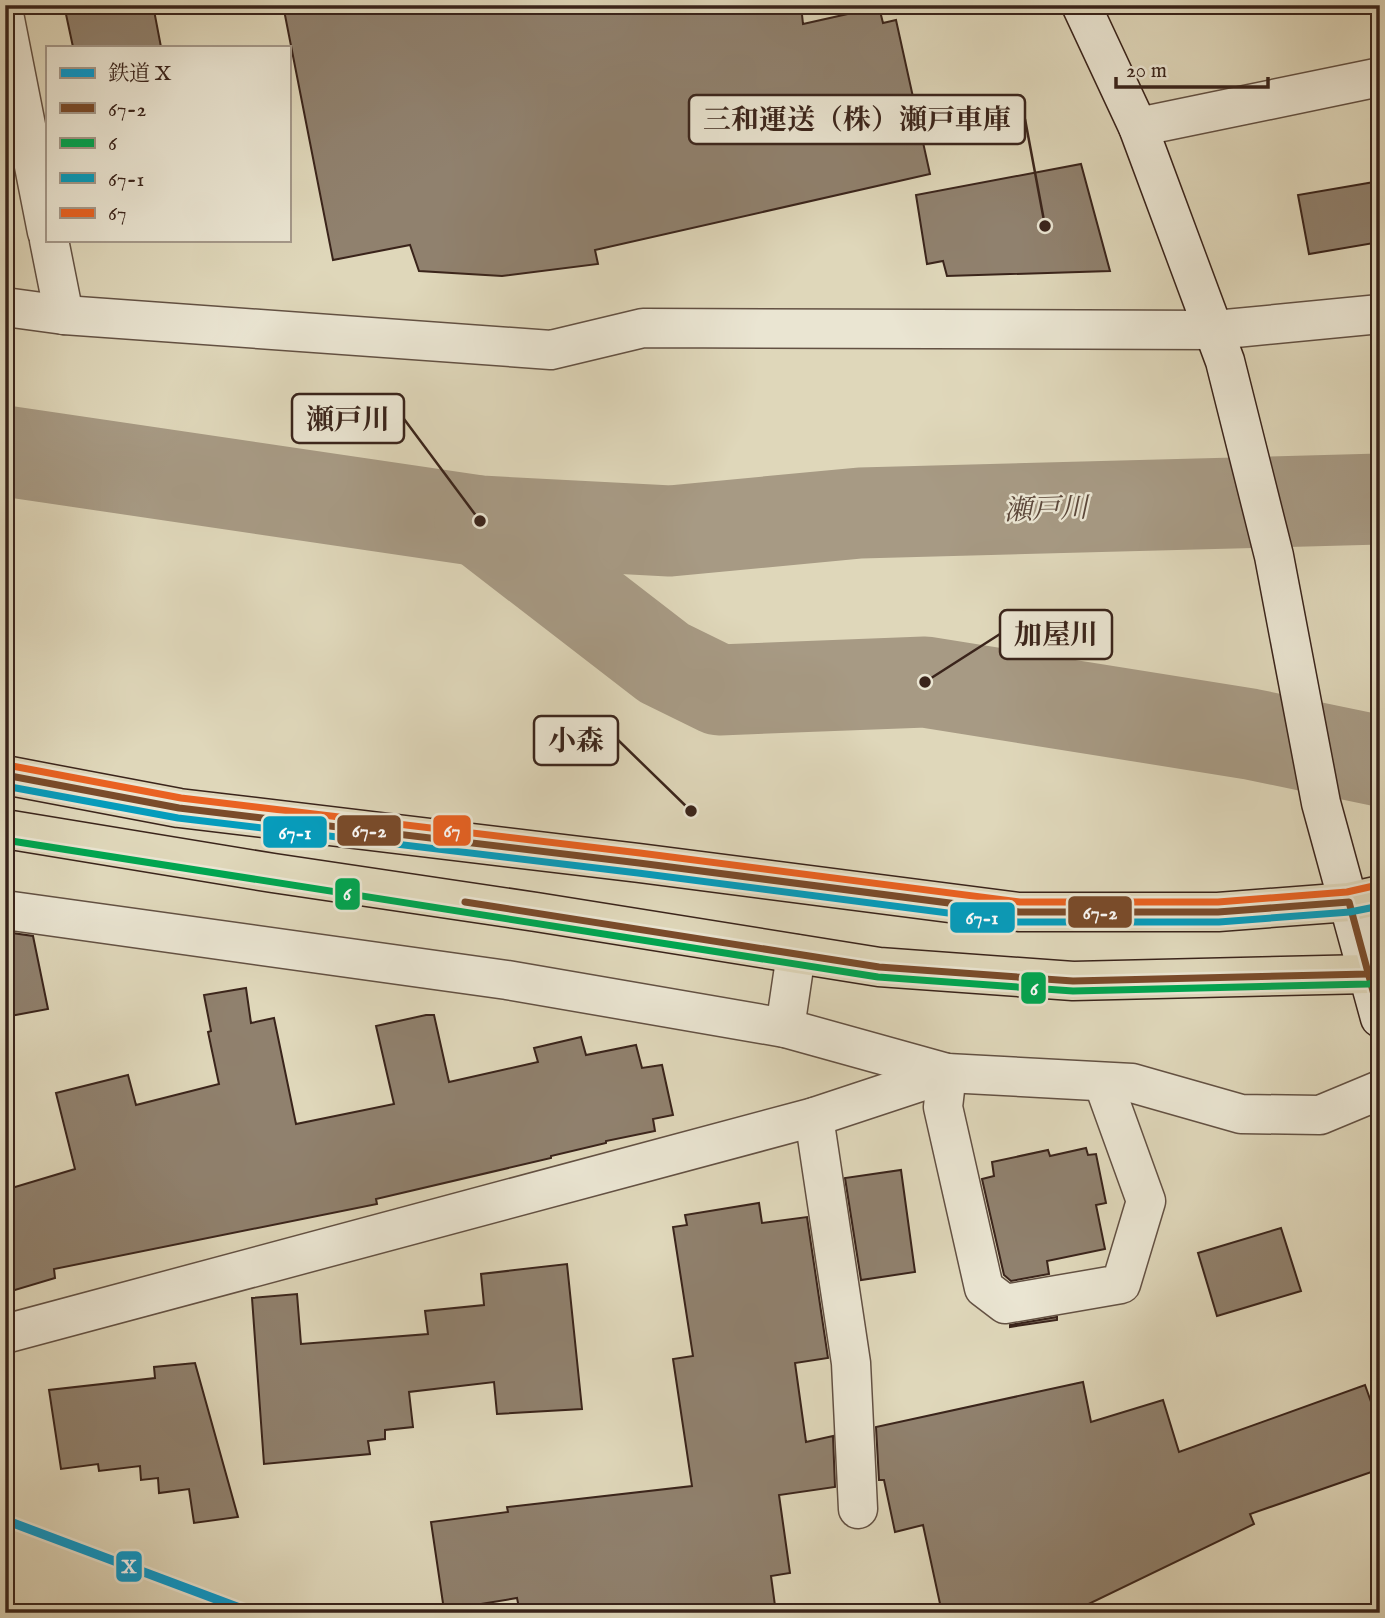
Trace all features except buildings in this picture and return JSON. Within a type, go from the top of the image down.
[{"type":"highway","points":[[5,775],[179,808],[1019,912],[1218,912],[1364,899]]},
{"type":"highway","points":[[5,829],[879,967],[1073,981],[1374,972]]},
{"type":"street","points":[[1082,5],[1138,127],[1220,345],[1274,556],[1321,803],[1364,899],[1380,1018]]},
{"type":"street","points":[[5,19],[46,227]]},
{"type":"street","points":[[1138,127],[1380,77]]},
{"type":"street","points":[[49,242],[64,315]]},
{"type":"street","points":[[5,307],[64,315],[551,349],[643,328],[1220,345],[1380,314]]},
{"type":"street","points":[[5,910],[508,980],[785,1027],[947,1073],[1132,1083],[1241,1114],[1320,1115],[1380,1090]]},
{"type":"street","points":[[785,1027],[796,954]]},
{"type":"street","points":[[947,1073],[943,1107],[984,1288],[1005,1304],[1121,1284],[1146,1201],[1103,1082]]},
{"type":"street","points":[[5,1334],[814,1117],[947,1073]]},
{"type":"street","points":[[814,1117],[851,1363],[858,1509]]},
{"type":"waterway","name":"瀬戸川","points":[[5,451],[480,521],[670,531],[860,513],[1380,499]]},
{"type":"waterway","points":[[480,521],[664,663],[719,690],[925,682],[1250,734],[1380,761]]},
{"type":"rail line","name":"X","points":[[5,1520],[253,1613]]},
{"type":"transit line","name":"67","points":[[7,765],[181,798],[1020,902],[1218,902],[1347,892],[1378,885]]},
{"type":"transit line","name":"67-2","points":[[5,775],[179,808],[1019,912],[1218,912],[1349,902],[1380,1017]]},
{"type":"transit line","name":"67-1","points":[[5,786],[178,818],[1018,922],[1219,922],[1350,912],[1380,906]]},
{"type":"transit line","name":"6","points":[[5,840],[878,977],[1073,991],[1380,982]]},
{"type":"transit line","name":"67-2","points":[[465,902],[879,967],[1073,981],[1368,974],[1380,971]]},
{"type":"place","name":"三和運送（株）瀬戸車庫","points":[[1045,226]]},
{"type":"place","name":"瀬戸川","points":[[480,521]]},
{"type":"place","name":"加屋川","points":[[925,682]]},
{"type":"place","name":"小森","points":[[691,811]]}]
